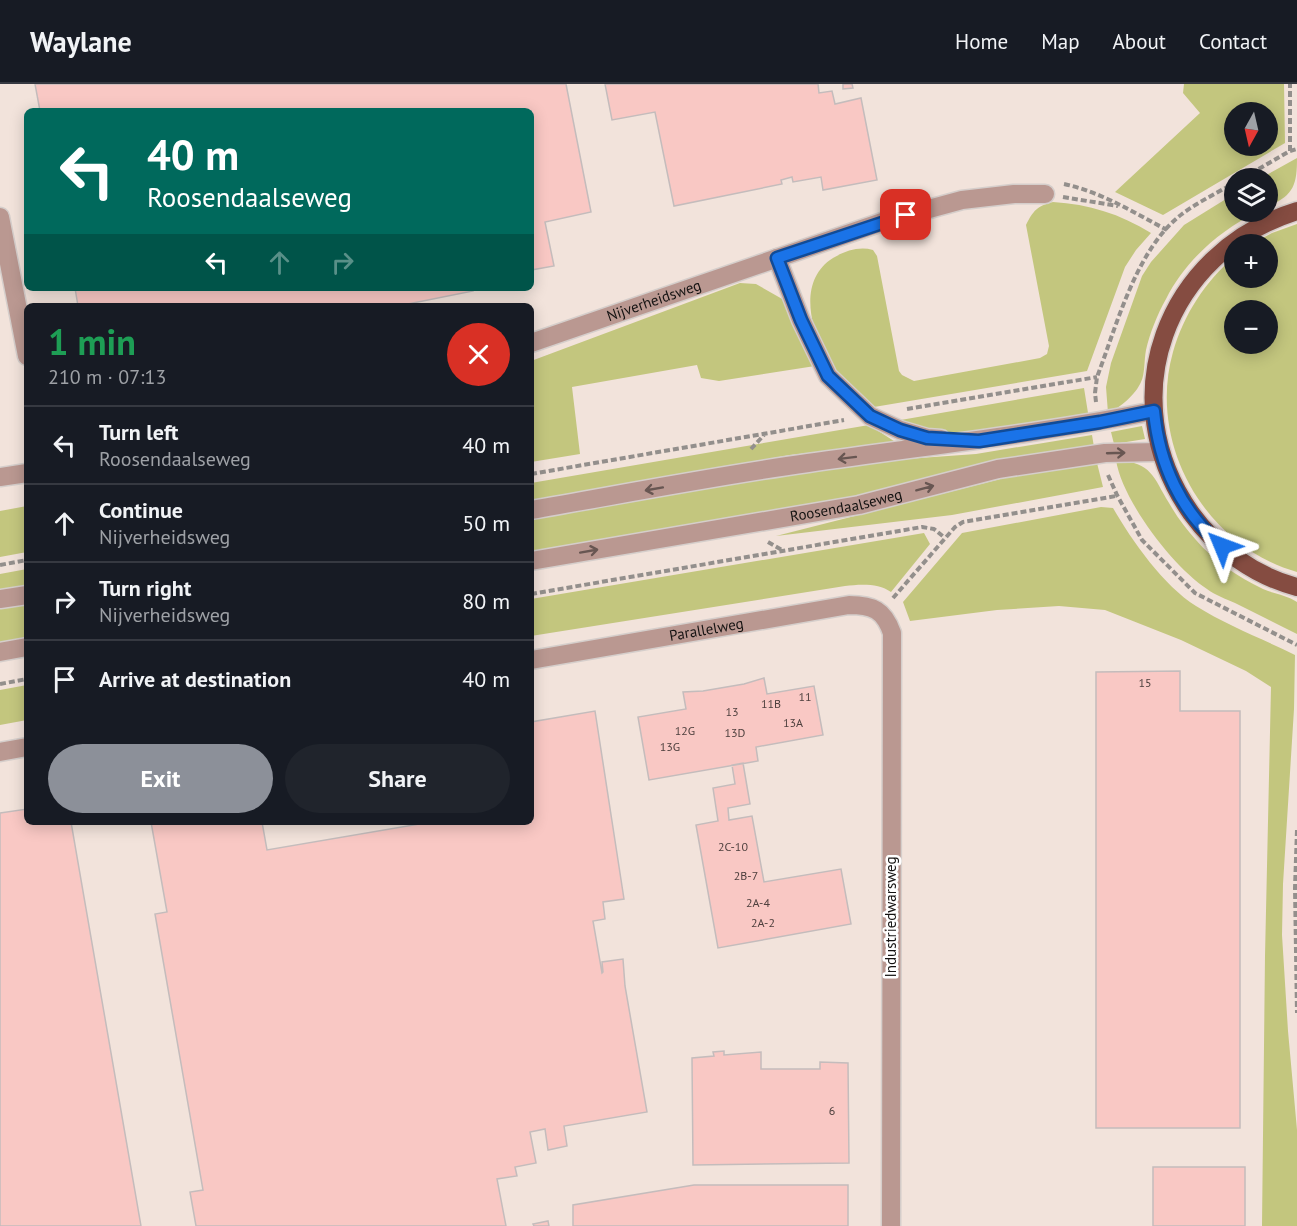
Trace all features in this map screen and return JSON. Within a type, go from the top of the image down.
[{"type":"main road","points":[[1297,211],[1272,219],[1237,239],[1207,264],[1182,296],[1165,332],[1155,371],[1154,411],[1160,452],[1178,494],[1204,531],[1239,561],[1280,583],[1297,587]]},
{"type":"street","name":"Nijverheidsweg","points":[[534,342],[885,221],[962,200],[1014,194],[1045,194]]},
{"type":"street","points":[[0,218],[24,341]]},
{"type":"street","points":[[777,258],[801,320],[828,376],[870,416],[900,430],[927,438],[979,441]]},
{"type":"street","points":[[534,509],[807,463],[979,441],[1154,411]]},
{"type":"street","name":"Roosendaalseweg","points":[[534,560],[859,505],[998,470],[1105,453],[1160,452]]},
{"type":"street","points":[[0,477],[24,473]]},
{"type":"street","points":[[0,599],[24,595]]},
{"type":"street","name":"Parallelweg","points":[[534,659],[849,605],[867,605],[880,612]]},
{"type":"street","name":"Industriedwarsweg","points":[[880,612],[888,622],[892,633],[891,1226]]},
{"type":"street","points":[[0,652],[24,648]]},
{"type":"street","points":[[0,752],[24,748]]},
{"type":"path","points":[[1290,84],[1290,151]]},
{"type":"path","points":[[1260,168],[1290,151],[1297,150]]},
{"type":"path","points":[[1045,194],[1122,206],[1167,230]]},
{"type":"path","points":[[534,473],[1097,377]]},
{"type":"path","points":[[880,612],[955,527],[963,522],[1117,495]]},
{"type":"path","points":[[534,593],[922,527],[934,529],[945,538]]},
{"type":"path","points":[[0,565],[24,561]]},
{"type":"path","points":[[0,684],[24,680]]},
{"type":"path","points":[[1297,830],[1295,888],[1297,1013]]},
{"type":"shaded area","points":[[0,84],[1297,84],[1297,1226],[0,1226]]},
{"type":"green space","points":[[1184,84],[1284,84],[1285,143],[1278,147],[1278,102],[1224,102],[1224,156],[1263,156],[1243,168],[1224,168],[1224,179],[1163,215],[1115,192],[1200,113],[1183,93]]},
{"type":"green space","points":[[1297,158],[1295,182],[1289,193],[1278,201],[1278,169]]},
{"type":"green space","points":[[1224,200],[1224,222],[1240,222],[1204,248],[1174,285],[1154,324],[1139,387],[1118,408],[1108,413],[1106,387],[1111,363],[1142,276],[1151,262],[1184,225]]},
{"type":"green space","points":[[1053,202],[1104,211],[1128,220],[1151,233],[1125,267],[1087,371],[874,407],[848,388],[827,359],[813,322],[810,304],[812,286],[820,270],[833,258],[857,249],[873,250],[877,256],[899,371],[902,375],[914,381],[1040,358],[1047,354],[1049,346],[1026,225],[1036,210]]},
{"type":"green space","points":[[1297,224],[1297,572],[1264,559],[1235,540],[1210,515],[1191,487],[1177,455],[1168,422],[1167,387],[1173,352],[1189,312],[1205,288],[1224,267],[1224,288],[1278,288],[1278,234],[1270,234]]},
{"type":"green space","points":[[740,283],[756,284],[784,300],[815,366],[719,381],[701,378],[697,365],[572,387],[580,454],[534,462],[534,360]]},
{"type":"green space","points":[[1084,388],[1089,419],[967,436],[927,432],[895,421]]},
{"type":"green space","points":[[869,425],[897,443],[790,455],[534,500],[534,482]]},
{"type":"green space","points":[[1142,426],[1145,439],[1114,444],[1111,432]]},
{"type":"green space","points":[[1092,435],[1094,447],[840,502],[534,554],[534,517],[802,471],[892,460],[976,454]]},
{"type":"green space","points":[[1116,460],[1138,464],[1145,468],[1155,479],[1185,527],[1219,562],[1267,591],[1297,602],[1297,634],[1213,593],[1179,565],[1138,513],[1120,476]]},
{"type":"green space","points":[[1097,463],[1103,487],[952,515],[776,536],[1028,472]]},
{"type":"green space","points":[[24,507],[24,553],[0,557],[0,511]]},
{"type":"green space","points":[[1101,507],[1113,508],[1150,562],[1184,597],[1220,619],[1295,655],[1282,935],[1297,1130],[1297,1226],[1262,1226],[1271,687],[1246,671],[1181,640],[1105,610],[1059,606],[997,610],[910,621],[903,602],[962,533]]},
{"type":"green space","points":[[924,533],[930,544],[891,592],[875,586],[845,586],[534,636],[534,598]]},
{"type":"green space","points":[[24,570],[24,587],[0,591],[0,574]]},
{"type":"green space","points":[[24,605],[24,642],[0,646],[0,609]]},
{"type":"green space","points":[[24,686],[24,721],[0,725],[0,690]]},
{"type":"building","points":[[35,84],[566,84],[591,212],[545,222],[554,266],[534,269],[534,108],[39,108]]},
{"type":"building","points":[[605,84],[818,84],[819,93],[832,91],[835,104],[861,98],[877,180],[823,190],[821,177],[793,182],[792,177],[781,180],[782,184],[674,206],[655,112],[612,120]]},
{"type":"building","points":[[843,84],[852,84],[853,88],[843,89]]},
{"type":"building","points":[[76,291],[473,291],[413,303],[78,303]]},
{"type":"building","points":[[1180,671],[1180,711],[1240,711],[1240,1128],[1096,1128],[1096,672]]},
{"type":"building","points":[[764,678],[767,694],[814,686],[823,735],[756,747],[758,761],[649,780],[638,717],[686,709],[683,692],[744,684]]},
{"type":"building","points":[[595,711],[624,899],[603,902],[605,919],[593,921],[602,973],[602,962],[623,959],[625,986],[647,1112],[564,1126],[567,1146],[548,1150],[545,1129],[530,1132],[536,1163],[515,1167],[517,1176],[497,1179],[506,1226],[196,1226],[190,1192],[203,1190],[155,914],[167,912],[152,825],[263,825],[267,850],[413,825],[534,825],[534,721]]},
{"type":"building","points":[[743,763],[750,804],[728,808],[729,820],[752,816],[764,882],[841,869],[851,924],[718,948],[696,825],[718,821],[713,788],[735,784],[732,765]]},
{"type":"building","points":[[24,809],[24,825],[72,825],[141,1226],[0,1226],[0,813]]},
{"type":"building","points":[[724,1051],[724,1055],[761,1052],[761,1069],[820,1069],[820,1062],[848,1063],[849,1163],[693,1165],[692,1058],[714,1056],[713,1052]]},
{"type":"building","points":[[1153,1167],[1245,1167],[1245,1226],[1153,1226]]},
{"type":"building","points":[[694,1185],[848,1185],[848,1226],[573,1226],[573,1205]]},
{"type":"building","points":[[548,1221],[549,1226],[534,1226],[533,1224]]},
{"type":"route","points":[[906,215],[777,258],[801,320],[828,376],[870,416],[900,430],[927,438],[979,441],[1154,411],[1160,452],[1178,494],[1204,531],[1222,546]]}]
